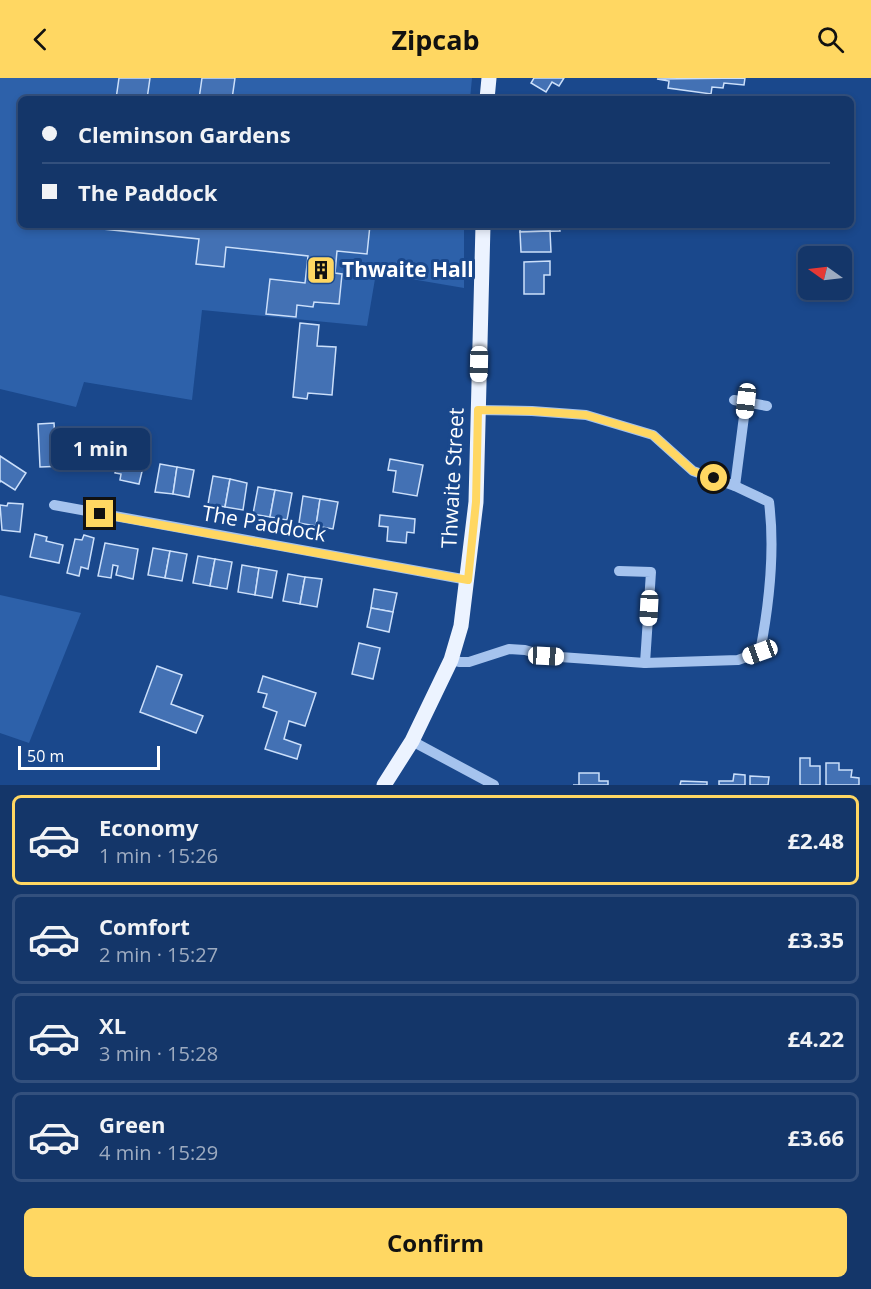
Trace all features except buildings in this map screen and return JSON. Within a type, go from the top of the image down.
[{"type":"main road","points":[[487,96],[489,78]]},
{"type":"main road","name":"Thwaite Street","points":[[384,785],[412,741],[451,660],[462,626],[476,502],[483,228]]},
{"type":"street","points":[[734,400],[767,406]]},
{"type":"street","points":[[735,486],[746,401]]},
{"type":"street","points":[[451,660],[469,662],[509,648],[546,656],[645,663],[738,660],[760,652],[765,626],[772,528],[769,502],[735,486],[693,471],[653,435],[586,415],[478,410]]},
{"type":"street","name":"The Paddock","points":[[54,506],[468,580]]},
{"type":"street","points":[[619,571],[651,572],[645,663]]},
{"type":"street","points":[[412,741],[494,785]]},
{"type":"shaded area","points":[[0,78],[472,78],[470,96],[18,96],[18,228],[464,228],[464,288],[376,273],[367,326],[202,310],[192,400],[84,382],[76,407],[0,389]]},
{"type":"shaded area","points":[[0,595],[81,613],[29,743],[0,733]]},
{"type":"place","name":"Thwaite Hall","points":[[321,270]]},
{"type":"route","points":[[100,514],[468,580],[476,502],[478,410],[586,415],[653,435],[693,471],[714,478]]}]
